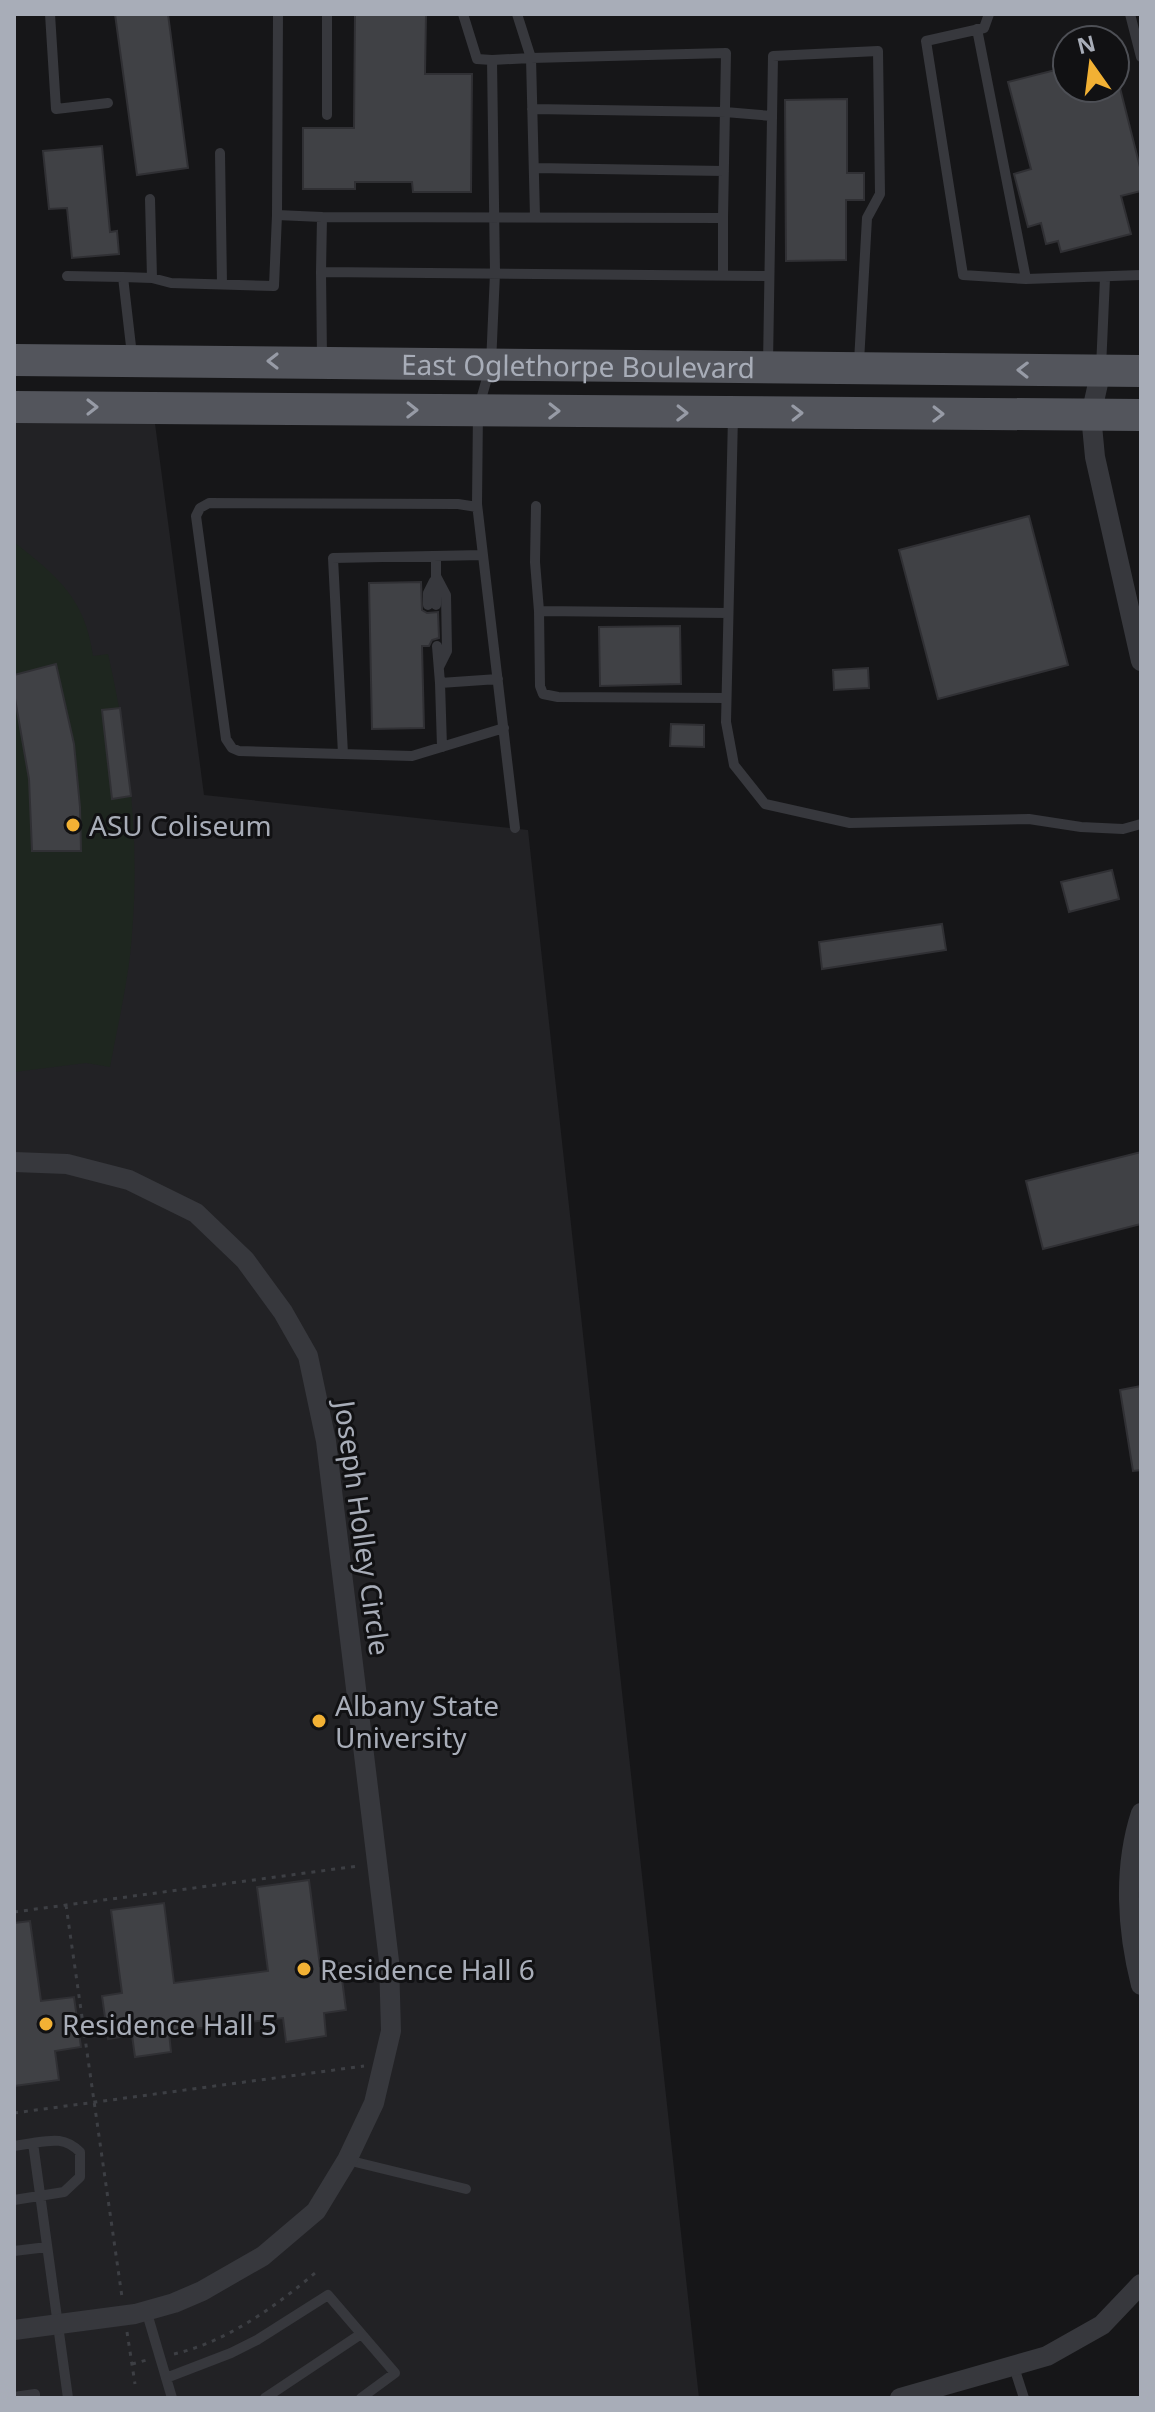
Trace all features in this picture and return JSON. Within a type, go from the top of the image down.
[{"type":"main road","name":"East Oglethorpe Boulevard","points":[[14,360],[1141,371]]},
{"type":"main road","name":"East Oglethorpe Boulevard","points":[[14,407],[1141,415]]},
{"type":"street","points":[[1101,370],[1091,415],[1095,457],[1141,661]]},
{"type":"street","name":"Joseph Holley Circle","points":[[14,1162],[67,1164],[129,1180],[196,1213],[245,1260],[283,1312],[308,1356],[326,1441],[389,1961],[391,2031],[374,2103],[347,2160],[316,2211],[263,2256],[202,2291],[174,2303],[125,2315],[14,2330]]},
{"type":"street","points":[[1141,1813],[1131,1858],[1129,1892],[1130,1926],[1141,1985]]},
{"type":"street","points":[[900,2398],[1047,2356],[1102,2325],[1141,2284]]},
{"type":"lane","points":[[50,14],[56,109],[108,103]]},
{"type":"lane","points":[[67,276],[274,286],[278,14]]},
{"type":"lane","points":[[327,14],[327,115]]},
{"type":"lane","points":[[463,14],[477,59],[726,53],[723,275]]},
{"type":"lane","points":[[517,14],[531,58],[535,217]]},
{"type":"lane","points":[[989,14],[984,28],[926,41],[963,275],[1026,279],[1141,275]]},
{"type":"lane","points":[[1130,14],[1141,57]]},
{"type":"lane","points":[[977,29],[1026,279]]},
{"type":"lane","points":[[768,367],[773,56],[878,51],[880,194],[867,218],[859,368]]},
{"type":"lane","points":[[492,60],[495,273],[491,364],[478,410],[477,507],[515,828]]},
{"type":"lane","points":[[532,109],[725,112],[772,116]]},
{"type":"lane","points":[[220,153],[222,284]]},
{"type":"lane","points":[[534,168],[724,171]]},
{"type":"lane","points":[[150,199],[152,278]]},
{"type":"lane","points":[[277,215],[723,218]]},
{"type":"lane","points":[[322,217],[322,362]]},
{"type":"lane","points":[[321,272],[769,276]]},
{"type":"lane","points":[[123,277],[132,361]]},
{"type":"lane","points":[[1101,370],[1105,278]]},
{"type":"lane","points":[[733,414],[726,722],[734,765],[765,804],[850,823],[1029,819],[1081,827],[1123,829],[1141,824]]},
{"type":"lane","points":[[477,507],[458,504],[209,503],[200,508],[196,516],[226,739],[232,748],[239,751],[412,756],[504,728]]},
{"type":"lane","points":[[536,506],[535,562],[540,686],[543,694],[558,697],[726,698]]},
{"type":"lane","points":[[343,754],[333,558],[483,555]]},
{"type":"lane","points":[[432,605],[428,593],[436,576],[436,556]]},
{"type":"lane","points":[[436,576],[446,595],[447,651],[439,667]]},
{"type":"lane","points":[[539,611],[728,613]]},
{"type":"lane","points":[[434,646],[439,667],[442,747]]},
{"type":"lane","points":[[440,683],[498,679]]},
{"type":"lane","points":[[14,2146],[58,2139],[72,2143],[80,2152],[82,2165],[80,2177],[64,2192],[14,2200]]},
{"type":"lane","points":[[33,2143],[68,2398]]},
{"type":"lane","points":[[347,2160],[466,2189]]},
{"type":"lane","points":[[14,2251],[47,2247]]},
{"type":"lane","points":[[166,2378],[257,2340],[328,2295],[395,2373],[361,2398]]},
{"type":"lane","points":[[146,2310],[172,2398]]},
{"type":"lane","points":[[265,2398],[361,2334]]},
{"type":"lane","points":[[1013,2364],[1024,2398]]},
{"type":"lane","points":[[14,2397],[35,2394],[35,2398]]},
{"type":"path","points":[[14,1912],[377,1863]]},
{"type":"path","points":[[66,1905],[135,2384]]},
{"type":"path","points":[[14,2113],[384,2063]]},
{"type":"path","points":[[132,2364],[183,2352],[218,2338],[289,2295],[315,2273]]},
{"type":"shaded area","name":"Albany State University","points":[[14,414],[154,416],[204,795],[528,830],[699,2398],[14,2398]]},
{"type":"shaded area","name":"ASU Coliseum","points":[[14,542],[67,590],[83,618],[93,656],[108,654],[122,723],[131,793],[134,899],[128,968],[110,1067],[86,1063],[14,1072]]},
{"type":"building","points":[[115,14],[168,14],[188,168],[137,175]]},
{"type":"building","points":[[355,14],[426,14],[425,74],[472,74],[471,192],[413,192],[412,182],[355,182],[355,189],[303,189],[303,128],[354,128]]},
{"type":"building","points":[[1051,71],[1051,104],[1124,104],[1141,171],[1141,191],[1121,196],[1131,234],[1061,252],[1058,241],[1046,244],[1041,223],[1028,227],[1014,174],[1031,169],[1008,82]]},
{"type":"building","points":[[847,99],[847,173],[864,173],[864,200],[846,200],[846,260],[786,261],[785,100]]},
{"type":"building","points":[[102,146],[110,232],[117,231],[119,254],[72,258],[67,208],[49,209],[43,151]]},
{"type":"building","points":[[1029,516],[1068,665],[938,699],[899,550]]},
{"type":"building","points":[[421,582],[422,610],[438,612],[439,638],[432,640],[429,646],[422,646],[424,728],[372,729],[369,583]]},
{"type":"building","points":[[680,626],[681,684],[600,686],[599,627]]},
{"type":"building","points":[[56,664],[74,744],[81,851],[32,851],[29,779],[14,693],[14,675]]},
{"type":"building","points":[[868,668],[869,688],[834,690],[833,670]]},
{"type":"building","points":[[120,708],[131,796],[112,799],[102,710]]},
{"type":"building","points":[[671,724],[704,725],[704,747],[670,746]]},
{"type":"building","points":[[1112,870],[1119,899],[1069,912],[1061,882]]},
{"type":"building","points":[[942,924],[946,950],[822,969],[819,942]]},
{"type":"building","points":[[1141,1152],[1141,1224],[1043,1249],[1026,1181]]},
{"type":"building","points":[[1141,1386],[1141,1470],[1133,1471],[1120,1390]]},
{"type":"building","name":"Residence Hall 6","points":[[309,1880],[320,1966],[340,1963],[346,2010],[324,2013],[326,2036],[286,2042],[283,2018],[169,2032],[171,2052],[135,2057],[132,2035],[108,2039],[102,1996],[122,1993],[111,1910],[164,1903],[174,1983],[268,1971],[257,1887]]},
{"type":"building","name":"Residence Hall 5","points":[[30,1921],[41,2001],[74,1997],[81,2047],[55,2051],[59,2080],[14,2086],[14,1923]]},
{"type":"place","name":"ASU Coliseum","points":[[73,825]]},
{"type":"place","name":"Albany State University","points":[[319,1721]]},
{"type":"place","name":"Residence Hall 6","points":[[304,1969]]},
{"type":"place","name":"Residence Hall 5","points":[[46,2024]]}]
